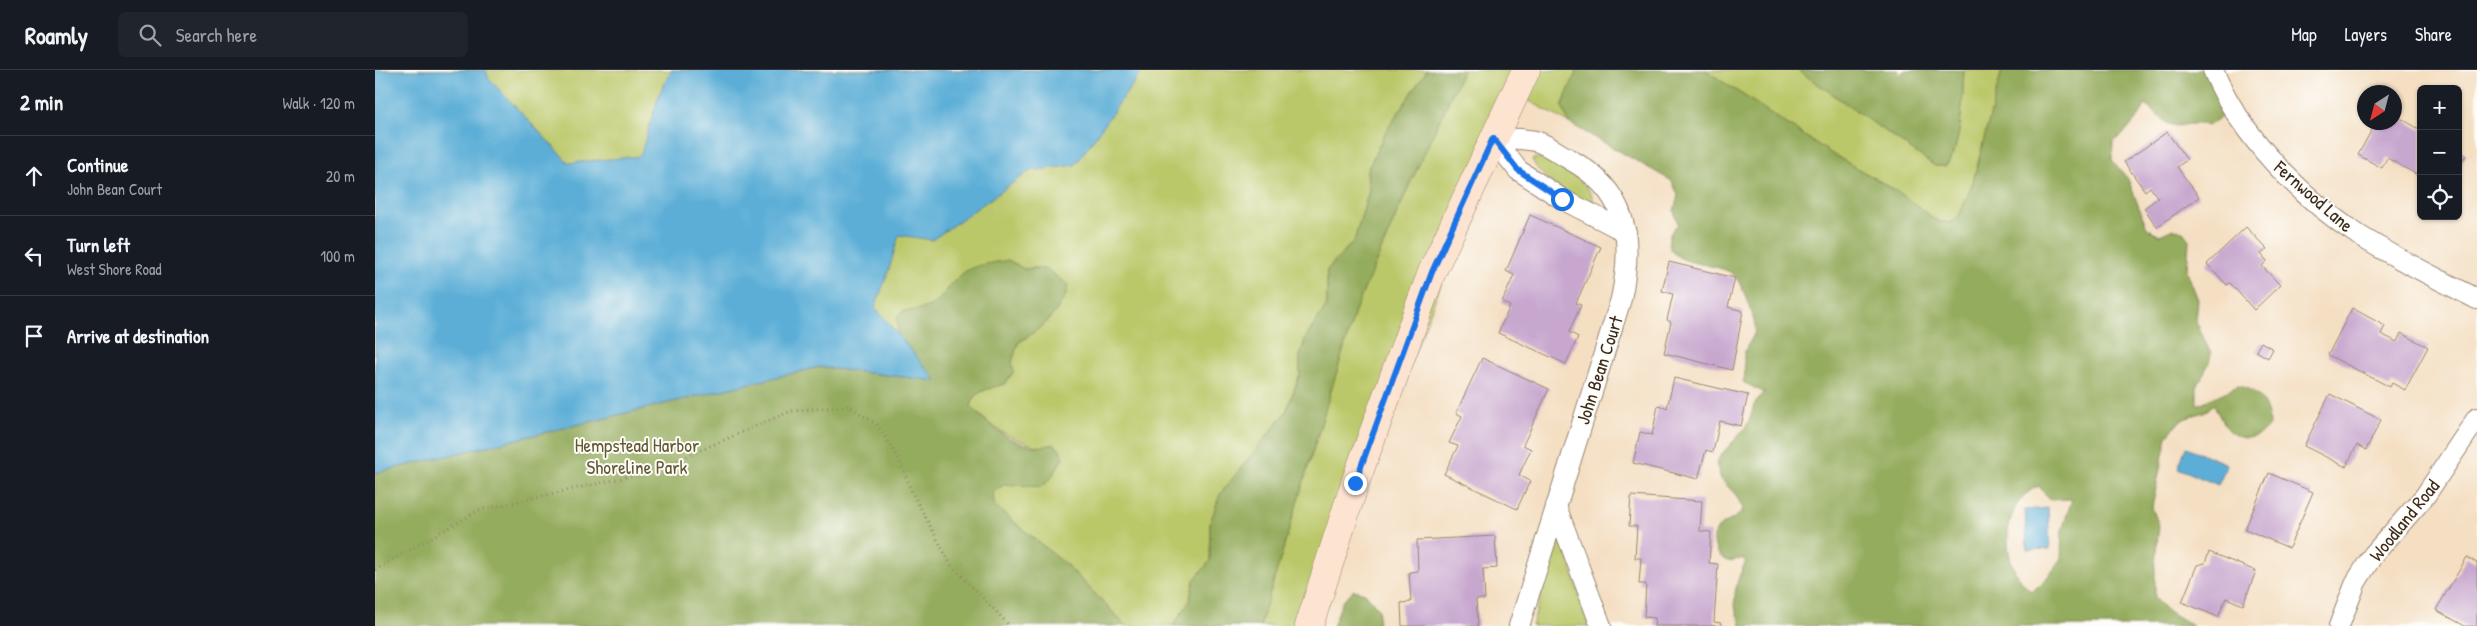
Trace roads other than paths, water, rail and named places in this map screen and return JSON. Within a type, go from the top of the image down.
[{"type":"main road","points":[[1309,626],[1355,483],[1432,272],[1526,70]]},
{"type":"street","name":"Fernwood Lane","points":[[2213,70],[2224,94],[2241,122],[2271,158],[2315,202],[2359,235],[2477,299]]},
{"type":"street","points":[[1493,138],[1518,170],[1562,199],[1626,232]]},
{"type":"street","name":"John Bean Court","points":[[1493,138],[1533,141],[1578,164],[1602,181],[1619,207],[1629,250],[1628,269],[1621,299],[1519,626]]},
{"type":"street","name":"Woodland Road","points":[[2339,626],[2356,582],[2373,555],[2425,496],[2477,418]]},
{"type":"street","points":[[1555,506],[1601,626]]},
{"type":"water","points":[[375,70],[486,70],[489,79],[569,163],[640,156],[660,92],[672,70],[1143,70],[1075,165],[1030,171],[932,240],[899,235],[888,273],[875,307],[937,381],[819,367],[375,473]]},
{"type":"water","points":[[2186,447],[2227,464],[2218,485],[2178,468]]},
{"type":"water","points":[[2048,508],[2050,549],[2027,550],[2025,510]]},
{"type":"park label","name":"Hempstead Harbor Shoreline Park","points":[[637,456]]}]
